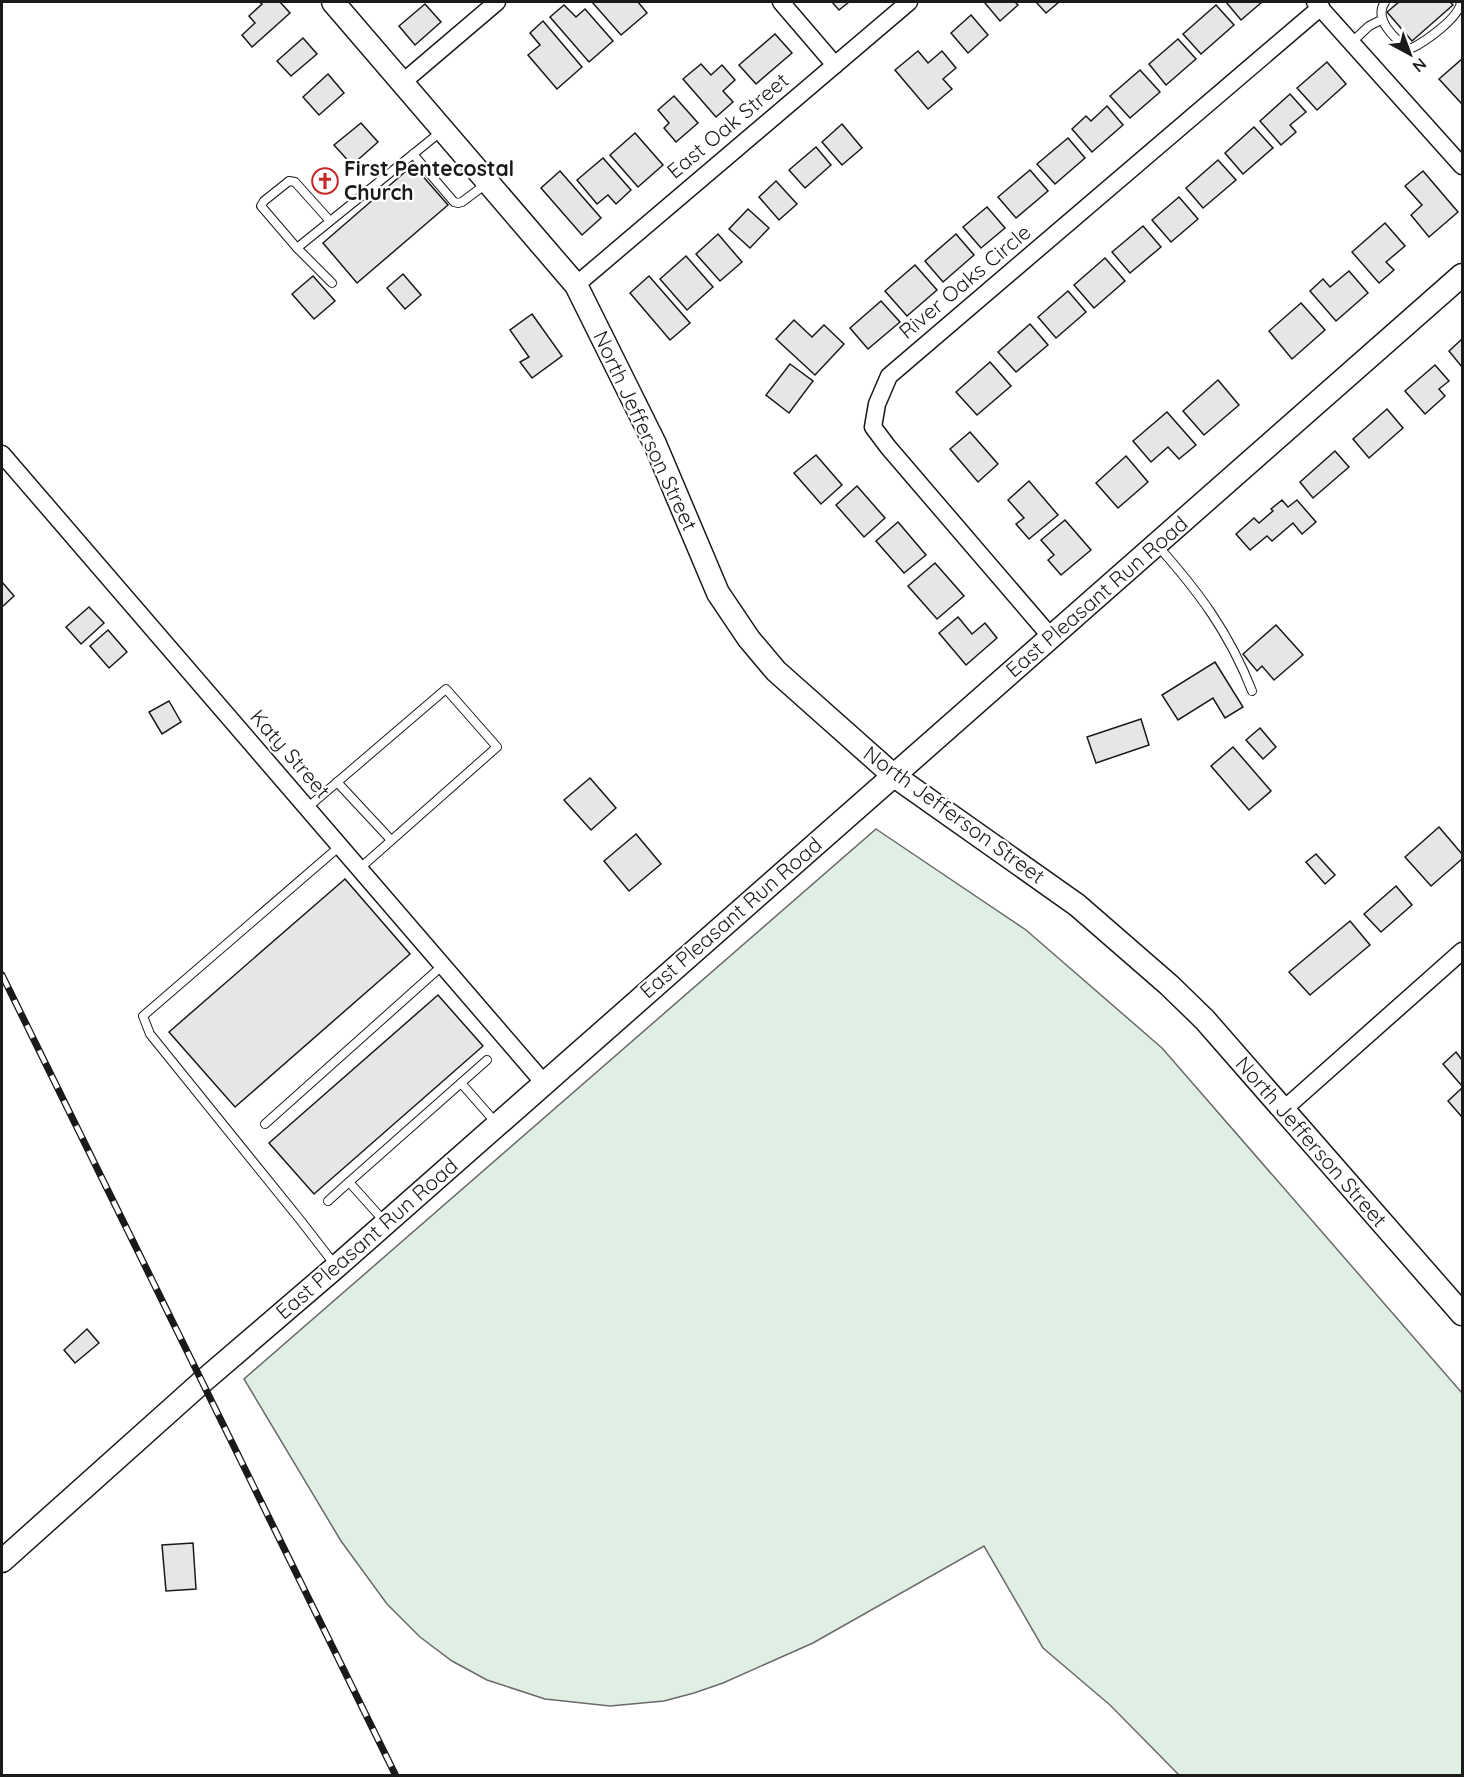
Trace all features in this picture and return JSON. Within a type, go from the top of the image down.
[{"type":"main road","name":"North Jefferson Street","points":[[333,2],[576,285],[656,444],[718,593],[749,639],[776,671],[892,775],[1077,905],[1113,934],[1204,1020],[1462,1314]]},
{"type":"main road","name":"East Pleasant Run Road","points":[[2,1561],[202,1382],[336,1267],[1462,275]]},
{"type":"street","points":[[403,82],[497,2]]},
{"type":"street","points":[[781,2],[835,65]]},
{"type":"street","name":"East Oak Street","points":[[576,285],[909,2]]},
{"type":"street","points":[[1318,4],[1462,166]]},
{"type":"street","name":"River Oaks Circle","points":[[1051,637],[873,427],[877,404],[889,376],[1318,4]]},
{"type":"street","name":"Katy Street","points":[[2,454],[544,1083]]},
{"type":"street","points":[[1282,1110],[1462,951]]},
{"type":"lane","points":[[1385,2],[1381,7],[1381,20],[1400,43],[1410,49],[1420,44],[1456,14],[1461,2]]},
{"type":"lane","points":[[1352,42],[1369,26],[1381,20]]},
{"type":"lane","points":[[297,248],[443,129]]},
{"type":"lane","points":[[413,154],[458,204],[488,182]]},
{"type":"lane","points":[[330,221],[295,182],[289,181],[261,206],[297,248],[332,283]]},
{"type":"lane","points":[[1156,544],[1190,583],[1221,626],[1252,691]]},
{"type":"lane","points":[[307,808],[446,688],[497,747],[360,869]]},
{"type":"lane","points":[[337,782],[391,840]]},
{"type":"lane","points":[[336,1267],[150,1034],[143,1016],[340,846]]},
{"type":"lane","points":[[265,1124],[443,965]]},
{"type":"lane","points":[[328,1201],[487,1060]]},
{"type":"lane","points":[[461,1083],[498,1124]]},
{"type":"lane","points":[[349,1182],[386,1223]]},
{"type":"green space","points":[[876,829],[1026,930],[1162,1048],[1462,1393],[1462,1775],[1179,1775],[1110,1705],[1043,1648],[984,1546],[813,1643],[723,1683],[664,1701],[610,1706],[545,1699],[487,1680],[452,1661],[420,1637],[387,1604],[341,1541],[244,1379]]},
{"type":"building","points":[[259,2],[280,2],[290,13],[252,47],[242,35],[255,23],[249,16],[262,4]]},
{"type":"building","points":[[592,2],[638,2],[647,13],[621,35]]},
{"type":"building","points":[[832,2],[849,2],[839,10]]},
{"type":"building","points":[[986,2],[1015,2],[1018,5],[1000,21]]},
{"type":"building","points":[[1036,2],[1059,2],[1046,13]]},
{"type":"building","points":[[1226,2],[1262,2],[1241,20]]},
{"type":"building","points":[[1399,2],[1450,2],[1453,5],[1412,41],[1387,12]]},
{"type":"building","points":[[425,4],[441,22],[415,45],[399,26]]},
{"type":"building","points":[[564,5],[576,17],[585,9],[613,41],[589,62],[550,17]]},
{"type":"building","points":[[1216,5],[1234,25],[1201,54],[1183,34]]},
{"type":"building","points":[[971,15],[988,35],[968,53],[951,33]]},
{"type":"building","points":[[543,21],[582,67],[557,89],[528,55],[540,45],[530,33]]},
{"type":"building","points":[[775,34],[792,53],[756,84],[739,65]]},
{"type":"building","points":[[303,38],[317,54],[291,76],[277,61]]},
{"type":"building","points":[[1178,39],[1196,59],[1166,85],[1149,64]]},
{"type":"building","points":[[918,51],[928,63],[942,51],[956,68],[943,79],[952,89],[928,109],[895,70]]},
{"type":"building","points":[[1462,59],[1462,104],[1439,79]]},
{"type":"building","points":[[1327,62],[1346,84],[1317,110],[1297,88]]},
{"type":"building","points":[[701,64],[711,75],[722,65],[735,80],[723,91],[733,102],[716,117],[683,79]]},
{"type":"building","points":[[1140,70],[1160,92],[1130,118],[1110,96]]},
{"type":"building","points":[[328,74],[344,93],[319,115],[303,97]]},
{"type":"building","points":[[1290,94],[1306,112],[1290,125],[1296,132],[1281,145],[1260,121]]},
{"type":"building","points":[[674,96],[698,123],[676,142],[664,128],[669,123],[658,110]]},
{"type":"building","points":[[1107,106],[1123,125],[1092,152],[1072,129],[1086,116],[1091,121]]},
{"type":"building","points":[[361,123],[378,142],[352,165],[334,145]]},
{"type":"building","points":[[842,124],[862,148],[842,165],[822,142]]},
{"type":"building","points":[[1254,127],[1273,148],[1243,174],[1225,153]]},
{"type":"building","points":[[635,133],[663,165],[638,187],[610,155]]},
{"type":"building","points":[[1068,138],[1085,158],[1055,184],[1037,164]]},
{"type":"building","points":[[816,147],[831,165],[805,188],[789,170]]},
{"type":"building","points":[[603,158],[631,190],[616,204],[608,195],[597,204],[577,180]]},
{"type":"building","points":[[1218,160],[1236,180],[1203,208],[1186,188]]},
{"type":"building","points":[[413,165],[448,205],[357,283],[323,243]]},
{"type":"building","points":[[1030,170],[1048,191],[1016,218],[998,197]]},
{"type":"building","points":[[560,171],[601,218],[582,235],[541,188]]},
{"type":"building","points":[[1423,171],[1458,212],[1429,237],[1411,215],[1422,205],[1405,186]]},
{"type":"building","points":[[776,181],[797,204],[779,220],[759,197]]},
{"type":"building","points":[[1179,197],[1198,219],[1171,242],[1152,220]]},
{"type":"building","points":[[987,207],[1005,228],[981,248],[963,227]]},
{"type":"building","points":[[748,209],[769,228],[750,248],[729,229]]},
{"type":"building","points":[[1385,223],[1405,246],[1386,262],[1394,270],[1379,283],[1352,252]]},
{"type":"building","points":[[1143,226],[1161,247],[1130,273],[1112,252]]},
{"type":"building","points":[[718,234],[742,262],[720,281],[696,254]]},
{"type":"building","points":[[956,234],[974,255],[943,282],[925,261]]},
{"type":"building","points":[[686,256],[713,287],[687,310],[660,279]]},
{"type":"building","points":[[1105,258],[1125,281],[1094,308],[1074,285]]},
{"type":"building","points":[[915,265],[937,290],[907,316],[885,291]]},
{"type":"building","points":[[1349,271],[1368,293],[1336,321],[1310,291],[1323,279],[1330,287]]},
{"type":"building","points":[[403,274],[421,295],[405,309],[387,288]]},
{"type":"building","points":[[313,276],[335,301],[314,319],[292,294]]},
{"type":"building","points":[[649,276],[690,323],[670,340],[630,293]]},
{"type":"building","points":[[1068,291],[1086,312],[1056,338],[1038,317]]},
{"type":"building","points":[[881,301],[900,322],[868,349],[850,328]]},
{"type":"building","points":[[1301,303],[1325,330],[1292,359],[1269,331]]},
{"type":"building","points":[[532,314],[562,356],[532,378],[520,362],[529,357],[510,330]]},
{"type":"building","points":[[794,320],[812,337],[824,325],[844,344],[815,375],[776,339]]},
{"type":"building","points":[[1030,324],[1048,345],[1016,372],[998,352]]},
{"type":"building","points":[[1462,339],[1462,367],[1449,351]]},
{"type":"building","points":[[990,362],[1011,386],[977,415],[956,392]]},
{"type":"building","points":[[790,364],[813,381],[789,413],[766,395]]},
{"type":"building","points":[[1435,365],[1449,381],[1439,389],[1445,396],[1425,414],[1405,391]]},
{"type":"building","points":[[1218,380],[1239,405],[1204,435],[1183,411]]},
{"type":"building","points":[[1387,409],[1403,428],[1369,458],[1353,439]]},
{"type":"building","points":[[1167,412],[1196,445],[1179,459],[1168,447],[1151,462],[1133,441]]},
{"type":"building","points":[[970,432],[998,464],[978,482],[950,449]]},
{"type":"building","points":[[1335,451],[1349,467],[1313,498],[1300,482]]},
{"type":"building","points":[[816,455],[842,485],[821,504],[794,473]]},
{"type":"building","points":[[1126,456],[1148,482],[1118,508],[1096,483]]},
{"type":"building","points":[[1029,481],[1058,515],[1029,539],[1016,524],[1024,518],[1008,500]]},
{"type":"building","points":[[857,486],[885,518],[864,537],[836,505]]},
{"type":"building","points":[[1282,500],[1288,507],[1297,500],[1316,522],[1302,534],[1293,523],[1272,541],[1267,536],[1250,550],[1236,534],[1254,518],[1259,523]]},
{"type":"building","points":[[1065,520],[1091,550],[1061,575],[1048,560],[1054,555],[1041,540]]},
{"type":"building","points":[[898,522],[926,555],[904,573],[876,541]]},
{"type":"building","points":[[935,563],[964,596],[937,619],[908,586]]},
{"type":"building","points":[[2,582],[14,596],[2,607]]},
{"type":"building","points":[[89,607],[104,623],[81,644],[66,627]]},
{"type":"building","points":[[958,617],[972,634],[985,623],[997,638],[966,665],[939,633]]},
{"type":"building","points":[[1276,625],[1303,655],[1274,680],[1262,666],[1257,671],[1243,654]]},
{"type":"building","points":[[108,630],[127,652],[109,668],[90,646]]},
{"type":"building","points":[[1215,662],[1243,707],[1225,718],[1213,698],[1178,720],[1162,695]]},
{"type":"building","points":[[169,701],[181,722],[162,734],[149,712]]},
{"type":"building","points":[[1141,719],[1149,745],[1096,763],[1087,737]]},
{"type":"building","points":[[1260,728],[1276,747],[1263,759],[1246,740]]},
{"type":"building","points":[[1233,747],[1271,791],[1249,810],[1211,766]]},
{"type":"building","points":[[590,778],[616,808],[591,830],[564,800]]},
{"type":"building","points":[[1439,827],[1462,854],[1462,859],[1431,886],[1405,857]]},
{"type":"building","points":[[636,834],[661,864],[629,891],[604,861]]},
{"type":"building","points":[[1316,854],[1335,875],[1325,884],[1306,862]]},
{"type":"building","points":[[345,879],[410,954],[235,1107],[169,1032]]},
{"type":"building","points":[[1396,886],[1412,905],[1381,932],[1364,914]]},
{"type":"building","points":[[1350,921],[1370,945],[1310,995],[1289,972]]},
{"type":"building","points":[[438,995],[483,1046],[314,1194],[269,1143]]},
{"type":"building","points":[[1456,1052],[1462,1060],[1462,1086],[1443,1064]]},
{"type":"building","points":[[1462,1088],[1462,1117],[1448,1101]]},
{"type":"building","points":[[87,1329],[99,1343],[75,1363],[64,1350]]},
{"type":"building","points":[[193,1543],[196,1589],[166,1591],[162,1545]]},
{"type":"railway","points":[[2,975],[396,1776]]},
{"type":"place","name":"First Pentecostal Church","points":[[325,181]]}]
